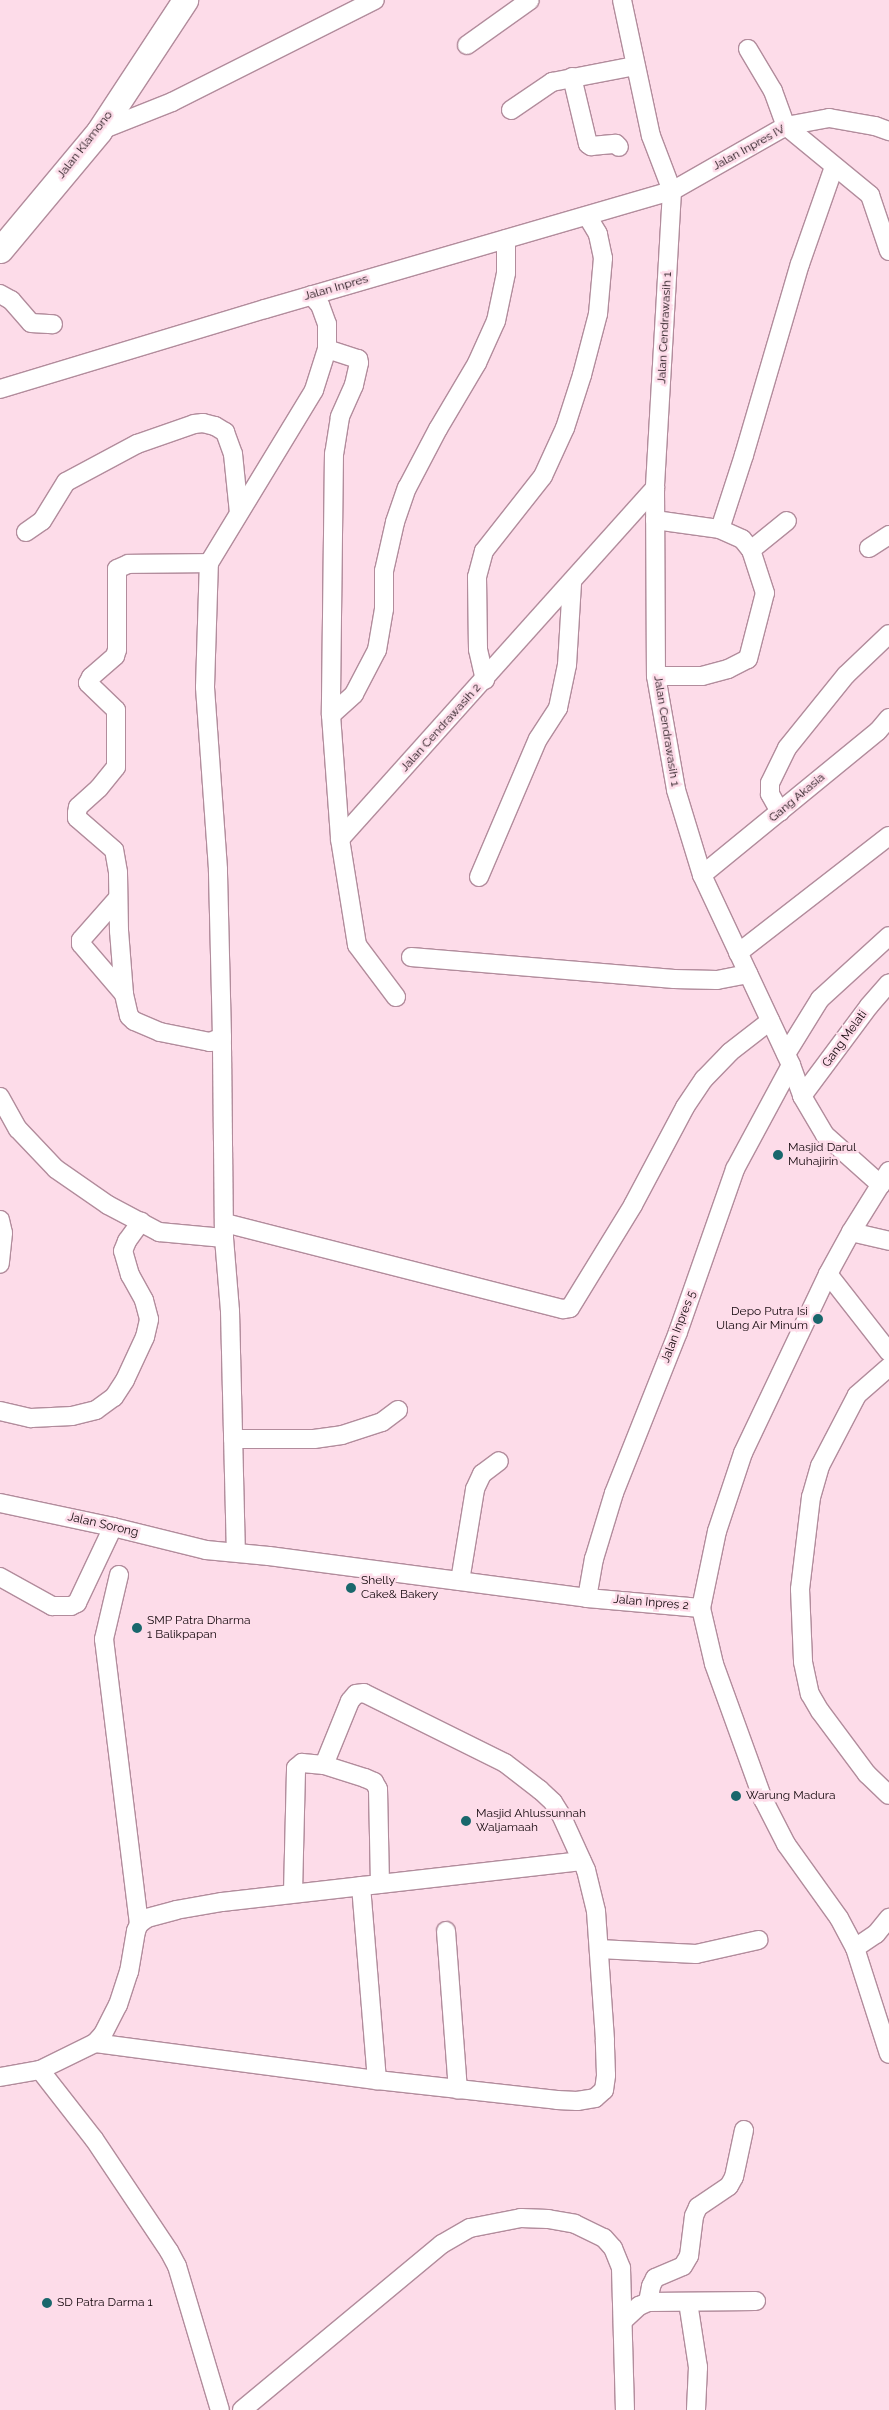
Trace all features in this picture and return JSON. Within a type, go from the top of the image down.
[{"type":"main road","name":"Jalan Klamono","points":[[0,250],[98,131],[181,3]]},
{"type":"street","points":[[98,131],[172,102],[376,0]]},
{"type":"street","points":[[467,45],[530,0]]},
{"type":"street","points":[[619,2],[651,136],[672,191]]},
{"type":"street","points":[[748,49],[772,91],[786,126],[870,195],[889,252]]},
{"type":"street","points":[[511,110],[552,82],[635,66]]},
{"type":"street","points":[[572,77],[588,144],[591,146],[616,144],[618,147]]},
{"type":"street","name":"Jalan Inpres IV","points":[[672,191],[786,126],[829,118],[875,126],[889,131]]},
{"type":"street","points":[[720,529],[744,455],[800,264],[834,167]]},
{"type":"street","name":"Jalan Inpres","points":[[0,389],[672,191]]},
{"type":"street","name":"Jalan Cendrawasih 1","points":[[672,191],[655,488],[656,676],[676,790],[702,875],[788,1060],[802,1096],[825,1135],[885,1178]]},
{"type":"street","points":[[484,680],[478,649],[477,576],[484,551],[543,476],[565,428],[582,375],[598,314],[603,258],[598,234],[587,216]]},
{"type":"street","points":[[331,716],[354,694],[377,650],[384,608],[384,571],[394,522],[407,488],[476,363],[496,321],[506,273],[506,239]]},
{"type":"street","points":[[0,294],[11,300],[31,323],[53,324]]},
{"type":"street","points":[[236,1552],[230,1311],[224,1231],[218,869],[205,687],[208,563],[314,390],[327,349],[327,324],[320,305],[311,296]]},
{"type":"street","points":[[327,349],[358,359],[359,363],[354,385],[340,417],[334,453],[331,716],[340,839],[357,946],[396,997]]},
{"type":"street","points":[[26,532],[42,522],[66,482],[137,444],[194,424],[204,423],[215,426],[224,432],[232,454],[239,513]]},
{"type":"street","name":"Jalan Cendrawasih 2","points":[[340,839],[572,583],[655,488]]},
{"type":"street","points":[[655,520],[720,529],[742,540],[751,550],[766,596],[748,659],[728,669],[702,676],[656,676]]},
{"type":"street","points":[[751,550],[787,521]]},
{"type":"street","points":[[869,548],[889,536]]},
{"type":"street","points":[[208,563],[128,564],[118,569],[117,650],[115,656],[91,677],[88,683],[116,710],[116,767],[78,807],[77,813],[78,818],[114,850],[118,872],[124,994],[129,1016],[134,1021],[160,1032],[210,1042],[222,1037]]},
{"type":"street","points":[[479,877],[538,739],[558,708],[567,665],[572,583]]},
{"type":"street","points":[[780,812],[770,794],[770,783],[788,748],[846,675],[889,634]]},
{"type":"street","name":"Gang Akasia","points":[[702,875],[878,731],[889,718]]},
{"type":"street","points":[[738,953],[889,836]]},
{"type":"street","points":[[118,898],[81,940],[81,944],[124,994]]},
{"type":"street","name":"Jalan Inpres 5","points":[[587,1598],[594,1559],[614,1493],[678,1332],[735,1169],[788,1060],[820,1000],[889,936]]},
{"type":"street","points":[[411,957],[674,979],[717,980],[748,974]]},
{"type":"street","name":"Gang Melati","points":[[802,1096],[869,1006],[889,983]]},
{"type":"street","points":[[0,1097],[18,1130],[56,1169],[108,1205],[159,1232],[224,1231],[563,1309],[570,1308],[633,1205],[685,1108],[704,1079],[730,1052],[770,1021]]},
{"type":"street","points":[[701,1608],[717,1531],[744,1453],[828,1274],[851,1232],[885,1178]]},
{"type":"street","points":[[0,1220],[3,1233],[0,1264]]},
{"type":"street","points":[[0,1411],[31,1418],[72,1416],[96,1410],[114,1397],[142,1345],[149,1319],[144,1300],[130,1275],[122,1252],[126,1241],[141,1222]]},
{"type":"street","points":[[851,1232],[889,1240]]},
{"type":"street","points":[[828,1274],[889,1352]]},
{"type":"street","points":[[889,1367],[857,1395],[820,1466],[811,1497],[800,1590],[803,1662],[810,1694],[820,1712],[851,1754],[867,1774],[889,1795]]},
{"type":"street","points":[[233,1439],[314,1439],[342,1435],[382,1422],[398,1410]]},
{"type":"street","points":[[460,1581],[475,1489],[482,1474],[500,1461]]},
{"type":"street","name":"Jalan Sorong","points":[[0,1503],[114,1527],[206,1550]]},
{"type":"street","points":[[0,1577],[52,1606],[71,1606],[77,1603],[114,1527]]},
{"type":"street","name":"Jalan Inpres 2","points":[[206,1550],[236,1552],[587,1598],[701,1608],[714,1664],[763,1799],[786,1844],[839,1918],[855,1948],[889,2054]]},
{"type":"street","points":[[0,2077],[40,2070],[95,2043],[103,2034],[118,2005],[129,1972],[133,1942],[139,1924],[104,1639],[119,1575]]},
{"type":"street","points":[[95,2043],[458,2090],[577,2101],[595,2098],[604,2090],[606,2075],[605,2040],[599,1949],[591,1882],[561,1815],[553,1802],[519,1772],[370,1694],[356,1694],[350,1701],[324,1765]]},
{"type":"street","points":[[293,1893],[296,1768],[302,1763],[324,1765],[365,1778],[374,1782],[378,1788],[380,1884]]},
{"type":"street","points":[[139,1924],[147,1918],[176,1910],[293,1893],[582,1861]]},
{"type":"street","points":[[361,1886],[377,2080]]},
{"type":"street","points":[[855,1948],[876,1934],[889,1918]]},
{"type":"street","points":[[446,1931],[458,2090]]},
{"type":"street","points":[[599,1949],[696,1954],[758,1940]]},
{"type":"street","points":[[40,2070],[94,2140],[169,2251],[177,2266],[220,2410]]},
{"type":"street","points":[[648,2302],[650,2286],[654,2278],[683,2266],[689,2256],[694,2216],[698,2207],[729,2186],[734,2177],[744,2130]]},
{"type":"street","points":[[242,2410],[442,2244],[459,2233],[484,2224],[521,2218],[548,2219],[575,2224],[604,2238],[618,2258],[624,2320],[625,2410]]},
{"type":"street","points":[[624,2320],[639,2306],[648,2302],[756,2301]]},
{"type":"street","points":[[688,2302],[698,2367],[696,2410]]},
{"type":"place","name":"Masjid Darul Muhajirin","points":[[778,1155]]},
{"type":"place","name":"Depo Putra Isi Ulang Air Minum","points":[[818,1319]]},
{"type":"place","name":"Shelly Cake& Bakery","points":[[351,1588]]},
{"type":"place","name":"SMP Patra Dharma 1 Balikpapan","points":[[137,1628]]},
{"type":"place","name":"Warung Madura","points":[[736,1796]]},
{"type":"place","name":"Masjid Ahlussunnah Waljamaah","points":[[466,1821]]},
{"type":"place","name":"SD Patra Darma 1","points":[[47,2303]]}]
